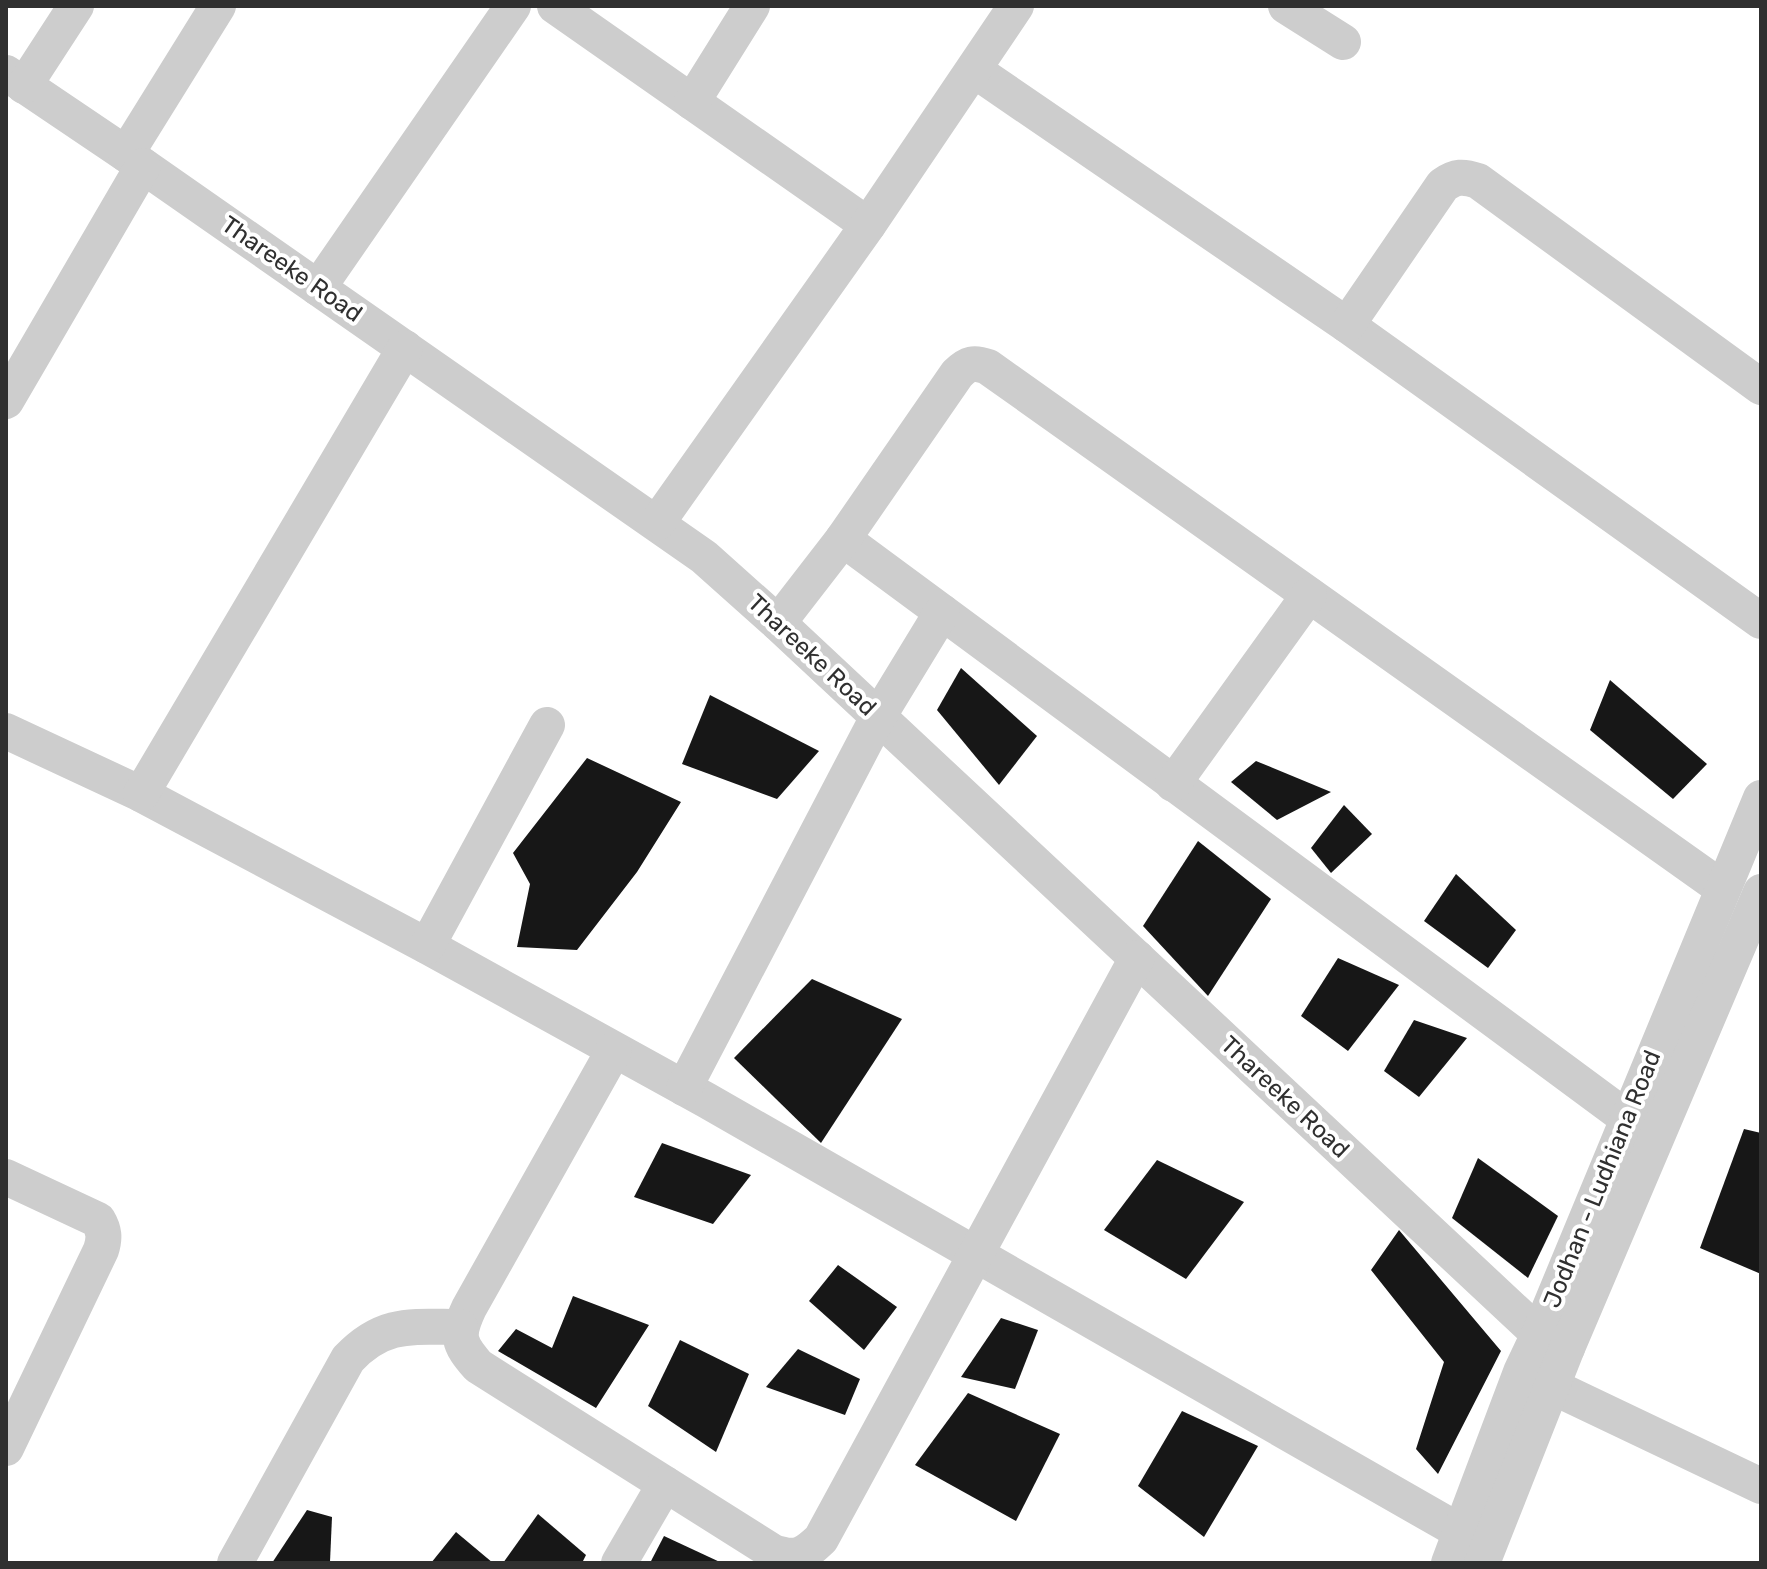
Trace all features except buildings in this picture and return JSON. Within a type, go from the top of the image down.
[{"type":"street","points":[[15,79],[76,6]]},
{"type":"street","points":[[6,401],[218,6]]},
{"type":"street","points":[[318,288],[513,6]]},
{"type":"street","points":[[555,6],[868,225]]},
{"type":"street","points":[[692,102],[752,6]]},
{"type":"street","points":[[657,523],[868,225],[1016,6]]},
{"type":"street","points":[[1286,6],[1343,42]]},
{"type":"street","points":[[974,70],[1347,325],[1761,621]]},
{"type":"street","name":"Thareeke Road","points":[[15,79],[704,557],[1553,1341]]},
{"type":"street","points":[[1347,325],[1443,185],[1465,176],[1478,181],[1761,387]]},
{"type":"street","points":[[141,794],[405,348]]},
{"type":"street","points":[[778,623],[843,539],[957,374],[965,366],[975,363],[988,367],[1722,888]]},
{"type":"street","points":[[843,539],[1627,1118]]},
{"type":"street","points":[[1173,784],[1309,595]]},
{"type":"street","points":[[684,1088],[878,717],[942,612]]},
{"type":"street","points":[[427,946],[547,725]]},
{"type":"street","points":[[6,731],[141,794],[427,946],[684,1088],[977,1254],[1455,1547]]},
{"type":"street","name":"Jodhan - Ludhiana Road","points":[[1482,1563],[1551,1386],[1553,1341],[1627,1118],[1761,798]]},
{"type":"street","name":"Jodhan - Ludhiana Road","points":[[1455,1547],[1521,1372],[1553,1341],[1761,892]]},
{"type":"street","points":[[614,1050],[469,1308],[460,1327],[463,1348],[478,1366],[773,1552],[788,1557],[807,1552],[821,1539],[1137,958]]},
{"type":"street","points":[[6,1177],[98,1220],[103,1227],[104,1239],[11,1424]]},
{"type":"street","points":[[235,1563],[348,1359],[361,1345],[380,1334],[402,1328],[460,1327]]},
{"type":"street","points":[[1551,1386],[1761,1486]]},
{"type":"street","points":[[619,1563],[665,1484]]}]
